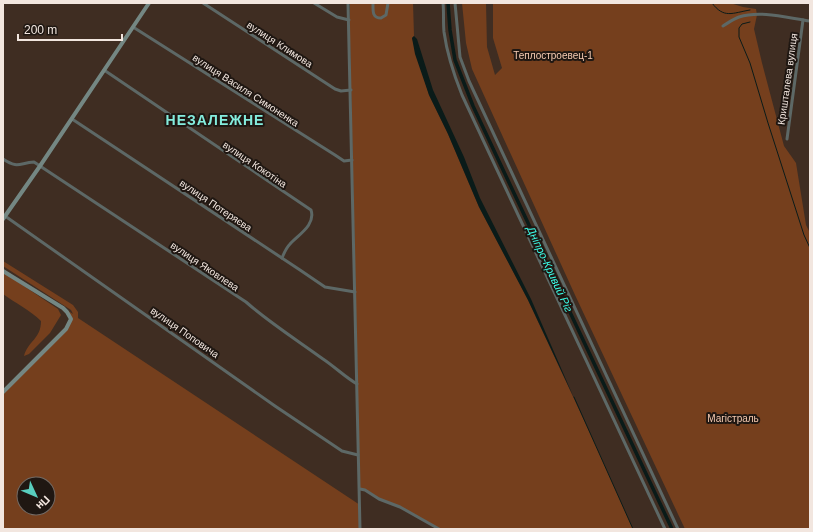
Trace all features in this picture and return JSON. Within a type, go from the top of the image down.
[{"type":"street","points":[[4,218],[149,3]]},
{"type":"street","name":"вулиця Климова","points":[[203,3],[335,89],[341,91],[351,90]]},
{"type":"street","points":[[314,3],[337,17],[349,20]]},
{"type":"street","points":[[348,3],[360,529]]},
{"type":"street","points":[[373,3],[373,15],[375,17],[382,18],[386,15],[388,3]]},
{"type":"street","points":[[443,3],[444,31],[447,52],[462,96],[665,529]]},
{"type":"street","points":[[455,3],[460,57],[469,81],[678,529]]},
{"type":"street","points":[[723,26],[738,18],[751,15],[775,16],[810,21]]},
{"type":"street","name":"Кришталева вулиця","points":[[787,139],[803,20]]},
{"type":"street","name":"вулиця Василя Симоненка","points":[[134,27],[334,156],[344,161],[352,160]]},
{"type":"street","name":"вулиця Кокотіна","points":[[104,70],[311,210],[311,218],[308,226],[290,243],[282,258]]},
{"type":"street","name":"вулиця Потеряєва","points":[[72,119],[325,287],[355,292]]},
{"type":"street","points":[[3,159],[11,164],[17,165],[34,162],[40,166]]},
{"type":"street","name":"вулиця Яковлева","points":[[40,166],[246,302],[263,317],[324,359],[345,377],[357,384]]},
{"type":"street","name":"вулиця Поповича","points":[[4,218],[342,451],[358,455]]},
{"type":"street","points":[[3,271],[63,308],[71,319],[66,329],[3,392]]},
{"type":"street","points":[[360,489],[365,490],[379,499],[400,507],[439,529]]},
{"type":"green space","points":[[350,3],[413,3],[414,36],[412,38],[429,95],[448,134],[479,207],[528,300],[633,529],[439,529],[400,507],[379,499],[370,492],[360,489]]},
{"type":"green space","points":[[462,3],[486,3],[487,47],[495,75],[502,68],[493,38],[493,3],[730,3],[756,9],[757,15],[754,29],[762,63],[784,146],[796,163],[806,225],[810,233],[810,529],[685,529],[575,295],[472,69],[466,43]]},
{"type":"green space","points":[[3,261],[73,305],[78,312],[78,318],[360,505],[360,529],[3,529],[3,392],[66,329],[71,319],[62,307],[73,314],[71,310],[3,266]]},
{"type":"green space","points":[[3,272],[58,309],[61,315],[50,333],[29,354],[24,356],[28,347],[39,332],[41,321],[32,313],[3,294]]},
{"type":"shaded area","points":[[414,36],[417,39],[433,90],[464,157],[480,198],[531,299],[574,398],[528,300],[479,207],[448,134],[429,95],[415,54],[412,38]]},
{"type":"waterway","name":"Дніпро-Кривий Ріг","points":[[448,3],[450,30],[455,60],[473,106],[672,529]]},
{"type":"waterway","points":[[712,3],[720,11],[729,14],[750,10]]},
{"type":"waterway","points":[[750,22],[742,24],[739,28],[739,37],[750,63],[804,235],[810,248]]},
{"type":"waterway","points":[[574,397],[633,529]]},
{"type":"district","name":"НЕЗАЛЕЖНЕ","points":[[215,120]]},
{"type":"park label","name":"Теплостроевец-1","points":[[553,55]]},
{"type":"park label","name":"Магістраль","points":[[733,418]]}]
